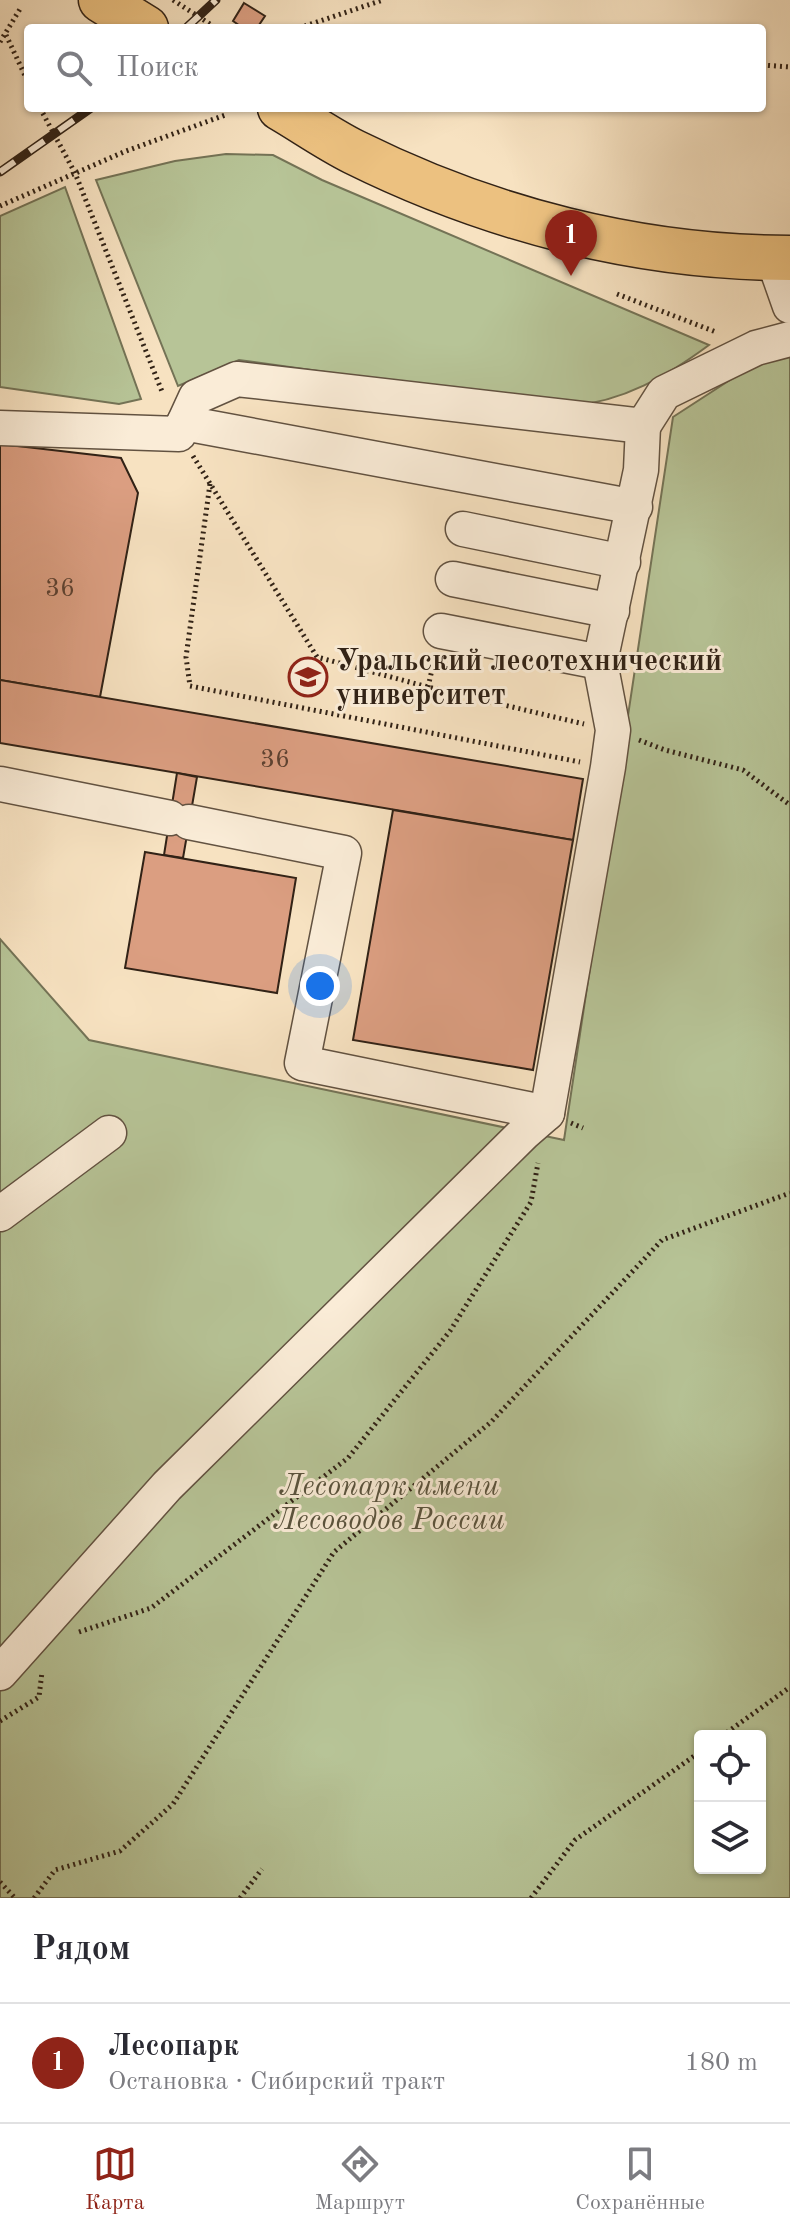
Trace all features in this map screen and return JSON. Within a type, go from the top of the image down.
[{"type":"main road","points":[[101,0],[140,24]]},
{"type":"main road","points":[[287,112],[352,151],[453,195],[520,219],[684,254],[782,258]]},
{"type":"lane","points":[[782,258],[790,306]]},
{"type":"lane","points":[[0,1673],[167,1486],[547,1113],[608,767],[613,730],[600,662],[635,507],[643,426],[664,393],[756,348],[790,339]]},
{"type":"lane","points":[[0,428],[179,434],[196,397],[237,379],[643,426]]},
{"type":"lane","points":[[184,423],[635,507]]},
{"type":"lane","points":[[463,529],[623,562]]},
{"type":"lane","points":[[453,579],[612,611]]},
{"type":"lane","points":[[441,631],[600,662]]},
{"type":"lane","points":[[0,784],[344,853],[302,1063],[547,1113]]},
{"type":"lane","points":[[0,1214],[109,1133]]},
{"type":"path","points":[[173,0],[210,24]]},
{"type":"path","points":[[311,24],[383,0]]},
{"type":"path","points":[[0,42],[20,9]]},
{"type":"path","points":[[6,35],[24,73]]},
{"type":"path","points":[[766,65],[790,67]]},
{"type":"path","points":[[0,206],[126,151],[228,114]]},
{"type":"path","points":[[617,294],[756,348]]},
{"type":"path","points":[[210,484],[186,657],[190,686],[608,767]]},
{"type":"path","points":[[428,687],[613,730]]},
{"type":"path","points":[[665,750],[743,770],[790,805]]},
{"type":"path","points":[[78,1632],[151,1608],[348,1458],[450,1331],[531,1202],[547,1113]]},
{"type":"path","points":[[34,1898],[55,1870],[120,1851],[173,1804],[334,1552],[491,1422],[662,1240],[790,1193]]},
{"type":"path","points":[[0,1721],[39,1697],[43,1663]]},
{"type":"path","points":[[730,1730],[790,1687]]},
{"type":"path","points":[[531,1898],[575,1840],[694,1756]]},
{"type":"path","points":[[240,1898],[262,1869]]},
{"type":"path","points":[[0,1882],[15,1898]]},
{"type":"green space","points":[[226,154],[273,155],[322,180],[709,345],[644,386],[608,399],[570,406],[239,360],[178,386],[96,180],[175,161]]},
{"type":"green space","points":[[65,187],[141,399],[119,404],[0,387],[0,216]]},
{"type":"green space","name":"Лесопарк имени Лесоводов России","points":[[790,341],[790,1898],[0,1898],[0,939],[89,1040],[564,1140],[673,417]]},
{"type":"building","points":[[244,3],[265,16],[260,24],[237,24],[233,21]]},
{"type":"building","points":[[0,444],[121,458],[138,493],[100,697],[0,680]]},
{"type":"building","points":[[0,680],[583,779],[573,840],[0,743]]},
{"type":"building","points":[[177,773],[197,777],[183,858],[164,855]]},
{"type":"building","points":[[393,810],[573,840],[533,1070],[353,1040]]},
{"type":"building","points":[[145,852],[296,878],[277,993],[125,968]]},
{"type":"railway","points":[[190,24],[216,0]]},
{"type":"railway","points":[[0,172],[85,112]]},
{"type":"place","name":"Лесопарк","points":[[571,276]]},
{"type":"place","name":"Уральский лесотехнический университет","points":[[308,677]]}]
